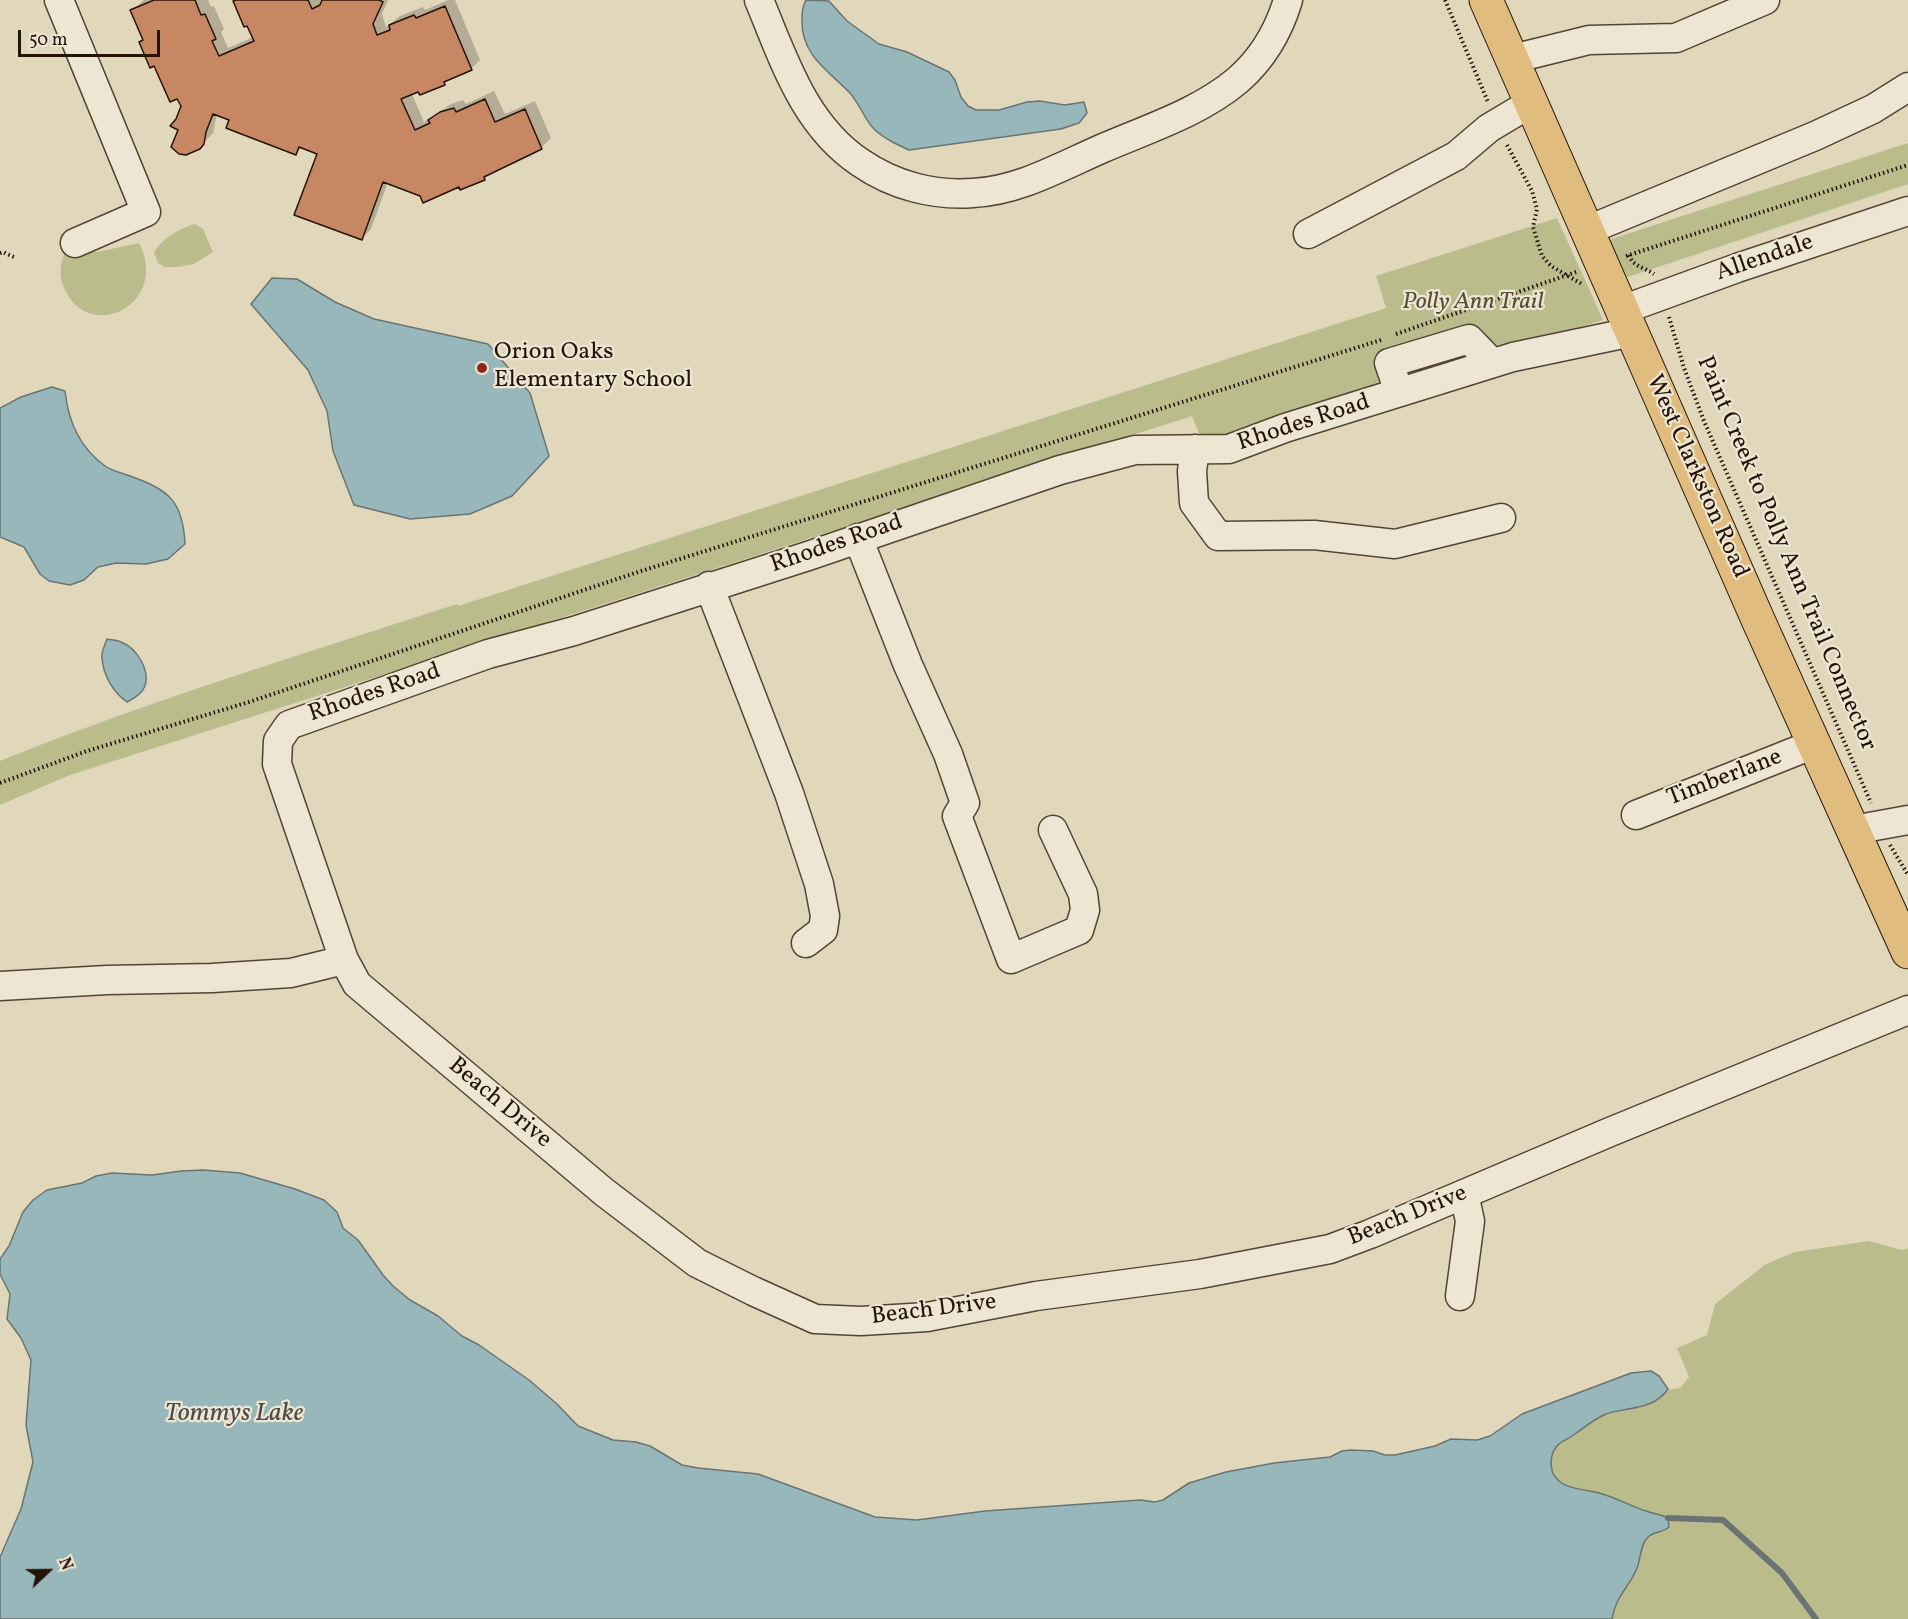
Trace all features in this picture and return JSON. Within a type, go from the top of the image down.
[{"type":"main road","name":"West Clarkston Road","points":[[1486,0],[1607,269],[1627,321],[1814,744],[1866,827],[1908,952]]},
{"type":"street","points":[[59,0],[146,212],[75,243]]},
{"type":"street","points":[[759,0],[802,99],[817,122],[837,144],[860,163],[891,179],[927,190],[961,194],[988,192],[1018,184],[1204,104],[1239,79],[1256,61],[1281,21],[1288,0]]},
{"type":"street","points":[[1512,59],[1589,40],[1676,38],[1765,0]]},
{"type":"street","points":[[1588,230],[1815,136],[1873,109],[1908,87]]},
{"type":"street","points":[[1308,234],[1456,156],[1497,124],[1531,103]]},
{"type":"street","name":"Allendale","points":[[1627,321],[1663,295],[1737,267],[1908,211]]},
{"type":"street","name":"Rhodes Road","points":[[344,960],[277,764],[278,741],[289,725],[488,654],[574,631],[1060,470],[1135,450],[1229,449],[1285,428],[1627,321]]},
{"type":"street","points":[[1195,449],[1192,471],[1194,502],[1218,536],[1314,535],[1395,544],[1501,518]]},
{"type":"street","points":[[858,538],[908,665],[948,754],[965,803],[957,816],[1011,959],[1079,930],[1085,910],[1083,894],[1053,830]]},
{"type":"street","points":[[710,586],[778,763],[819,884],[825,916],[824,923],[822,930],[806,944]]},
{"type":"street","name":"Timberlane","points":[[1636,815],[1814,744]]},
{"type":"street","points":[[1866,827],[1908,820]]},
{"type":"street","points":[[0,986],[291,973],[344,960]]},
{"type":"street","name":"Beach Drive","points":[[344,960],[357,984],[604,1192],[697,1263],[815,1319],[861,1321],[927,1317],[1036,1296],[1200,1274],[1330,1249],[1908,1010]]},
{"type":"street","points":[[1460,1296],[1470,1221],[1464,1194]]},
{"type":"path","name":"Paint Creek to Polly Ann Trail Connector","points":[[1445,0],[1497,124],[1532,191],[1537,209],[1533,227],[1542,256],[1551,266],[1578,282],[1607,269],[1631,262],[1652,272],[1657,277],[1684,368],[1704,421],[1851,754],[1866,827],[1908,875]]},
{"type":"path","points":[[0,783],[87,751],[249,702],[638,572],[1333,356],[1566,276],[1607,269],[1908,165]]},
{"type":"path","points":[[0,254],[3,252],[16,258]]},
{"type":"green space","points":[[1908,143],[1908,184],[1625,278],[1608,240]]},
{"type":"green space","name":"Polly Ann Trail","points":[[1557,218],[1603,320],[1205,448],[1192,416],[70,775],[0,805],[0,761],[56,739],[170,698],[457,604],[458,606],[1386,308],[1376,276]]},
{"type":"green space","points":[[195,224],[203,229],[213,252],[194,264],[165,267],[158,263],[154,253],[161,243],[177,231]]},
{"type":"green space","points":[[139,243],[146,264],[144,283],[136,298],[124,309],[109,315],[93,314],[78,307],[66,292],[61,280],[63,256],[69,244],[97,252]]},
{"type":"green space","points":[[1869,1241],[1902,1250],[1908,1248],[1908,1619],[1065,1619],[1557,1445],[1604,1415],[1646,1406],[1660,1398],[1667,1390],[1680,1388],[1689,1377],[1677,1348],[1707,1335],[1715,1304],[1766,1264],[1795,1252]]},
{"type":"water","points":[[806,0],[829,1],[847,21],[879,44],[907,52],[949,72],[955,80],[961,97],[968,106],[976,110],[999,110],[1027,102],[1040,101],[1065,105],[1084,102],[1087,113],[1079,123],[1061,129],[909,150],[885,138],[873,128],[850,93],[812,54],[803,34],[802,13]]},
{"type":"water","points":[[272,278],[297,279],[335,302],[374,319],[488,344],[530,393],[549,456],[512,496],[470,514],[410,519],[354,505],[333,451],[327,411],[308,370],[251,304]]},
{"type":"water","points":[[52,387],[65,391],[72,423],[82,442],[96,459],[111,469],[155,486],[164,492],[177,507],[184,529],[185,544],[168,559],[146,564],[116,563],[98,567],[84,580],[70,585],[49,581],[40,574],[24,547],[0,537],[0,408],[21,397]]},
{"type":"water","points":[[107,639],[119,641],[132,649],[141,660],[146,673],[144,689],[127,702],[113,688],[104,671],[102,656]]},
{"type":"water","name":"Tommys Lake","points":[[203,1170],[240,1173],[324,1200],[337,1212],[343,1228],[358,1240],[393,1286],[410,1300],[438,1316],[462,1336],[479,1345],[529,1380],[578,1426],[613,1440],[650,1446],[682,1465],[758,1474],[875,1517],[917,1520],[985,1511],[1140,1500],[1155,1502],[1163,1500],[1189,1483],[1226,1472],[1274,1463],[1330,1457],[1342,1451],[1373,1451],[1395,1455],[1435,1446],[1451,1439],[1477,1440],[1490,1436],[1522,1414],[1631,1373],[1651,1371],[1659,1376],[1668,1389],[1662,1396],[1640,1407],[1606,1414],[1594,1421],[1558,1445],[1552,1455],[1551,1465],[1553,1474],[1563,1484],[1605,1495],[1668,1518],[1669,1527],[1650,1535],[1645,1540],[1637,1568],[1616,1604],[1612,1619],[0,1619],[0,1557],[21,1509],[33,1462],[26,1425],[31,1360],[21,1338],[7,1319],[10,1294],[0,1274],[0,1259],[9,1246],[23,1212],[33,1200],[47,1190],[82,1183],[96,1176],[112,1173],[152,1175]]},
{"type":"building","points":[[154,0],[195,0],[201,15],[205,14],[216,39],[212,41],[219,56],[254,41],[247,26],[244,27],[233,1],[236,0],[308,0],[312,9],[320,5],[322,0],[379,0],[383,2],[373,24],[377,35],[390,30],[389,25],[414,15],[416,18],[445,6],[472,70],[444,82],[445,85],[420,95],[418,92],[401,99],[415,130],[430,123],[428,120],[440,112],[454,108],[456,112],[485,99],[495,122],[525,109],[542,149],[484,177],[485,180],[460,190],[459,187],[423,203],[420,196],[383,182],[362,240],[294,215],[317,154],[299,147],[296,155],[236,132],[226,128],[229,120],[213,114],[204,144],[200,149],[186,155],[179,154],[171,147],[178,130],[170,126],[176,119],[181,106],[177,99],[170,102],[154,66],[150,68],[139,42],[143,40],[130,10]]},
{"type":"waterway","points":[[1668,1518],[1723,1520],[1782,1573],[1816,1619]]},
{"type":"place","name":"Orion Oaks Elementary School","points":[[482,368]]}]
